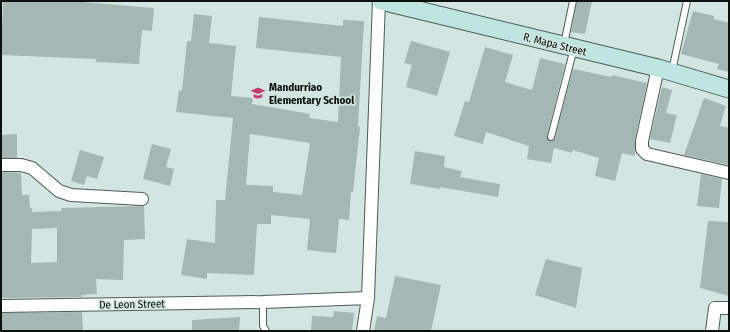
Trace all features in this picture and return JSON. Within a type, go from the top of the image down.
[{"type":"main road","name":"R. Mapa Street","points":[[380,1],[665,71],[729,89]]},
{"type":"street","points":[[363,331],[368,298],[380,1]]},
{"type":"street","points":[[665,71],[642,141],[642,150],[647,154],[729,173]]},
{"type":"street","points":[[1,165],[21,165],[32,168],[59,191],[71,195],[142,199]]},
{"type":"street","name":"De Leon Street","points":[[1,306],[262,302],[368,298]]},
{"type":"street","points":[[712,331],[715,308],[729,308]]},
{"type":"lane","points":[[551,137],[569,47],[573,1]]},
{"type":"lane","points":[[665,71],[686,1]]},
{"type":"lane","points":[[262,302],[263,326],[266,331]]},
{"type":"building","points":[[3,1],[71,1],[154,8],[152,31],[142,30],[139,64],[96,62],[96,59],[1,55]]},
{"type":"building","points":[[577,1],[592,1],[585,34],[571,32]]},
{"type":"building","points":[[693,11],[714,16],[714,19],[729,23],[729,72],[717,69],[719,64],[681,54]]},
{"type":"building","points":[[194,14],[212,16],[209,43],[236,46],[231,96],[253,98],[252,104],[310,114],[309,118],[338,122],[341,57],[256,48],[259,17],[343,26],[343,20],[364,21],[358,126],[360,127],[353,192],[351,192],[349,220],[339,219],[336,253],[307,250],[310,219],[271,215],[271,224],[257,224],[254,275],[207,273],[207,279],[181,275],[187,239],[215,243],[216,200],[225,200],[233,118],[176,112],[179,90],[182,91],[187,41],[191,41]],"holes":[[[250,134],[310,143],[302,195],[273,192],[273,186],[246,185]]]},
{"type":"building","points":[[411,41],[450,52],[437,96],[406,87],[412,65],[404,63]]},
{"type":"building","points":[[485,47],[513,55],[505,82],[532,90],[540,58],[565,64],[547,136],[550,141],[555,138],[573,69],[611,77],[612,75],[647,83],[635,139],[635,156],[622,153],[615,181],[595,176],[599,158],[573,150],[572,153],[554,148],[551,163],[527,159],[529,146],[486,132],[483,144],[454,136],[465,101],[469,102]]},
{"type":"building","points":[[662,87],[672,90],[666,113],[677,115],[670,143],[650,139]]},
{"type":"building","points":[[704,98],[726,106],[720,126],[729,128],[729,165],[684,155]]},
{"type":"building","points":[[17,134],[17,158],[1,158],[1,135]]},
{"type":"building","points":[[152,144],[171,149],[166,167],[174,169],[170,186],[143,179]]},
{"type":"building","points":[[80,150],[104,157],[97,179],[87,176],[84,185],[71,181]]},
{"type":"building","points":[[415,151],[445,156],[444,167],[462,171],[460,177],[500,184],[498,197],[440,187],[440,189],[410,184]]},
{"type":"building","points":[[1,172],[21,173],[22,195],[29,195],[30,208],[32,208],[32,212],[62,211],[61,208],[144,206],[145,239],[124,240],[123,280],[96,279],[97,294],[82,295],[82,297],[1,298]],"holes":[[[57,228],[57,262],[31,263],[32,229]]]},
{"type":"building","points":[[701,174],[722,179],[719,208],[697,206]]},
{"type":"building","points":[[708,221],[729,222],[729,296],[700,288]]},
{"type":"building","points":[[546,259],[582,268],[576,308],[535,295]]},
{"type":"building","points":[[395,276],[441,285],[431,331],[374,331],[377,316],[386,318]]},
{"type":"building","points":[[334,311],[354,313],[352,331],[311,331],[312,316],[333,317]]},
{"type":"building","points":[[82,312],[83,331],[1,331],[1,313]]},
{"type":"building","points":[[240,317],[239,331],[192,331],[192,320]]},
{"type":"place","name":"Mandurriao Elementary School","points":[[258,93]]}]
